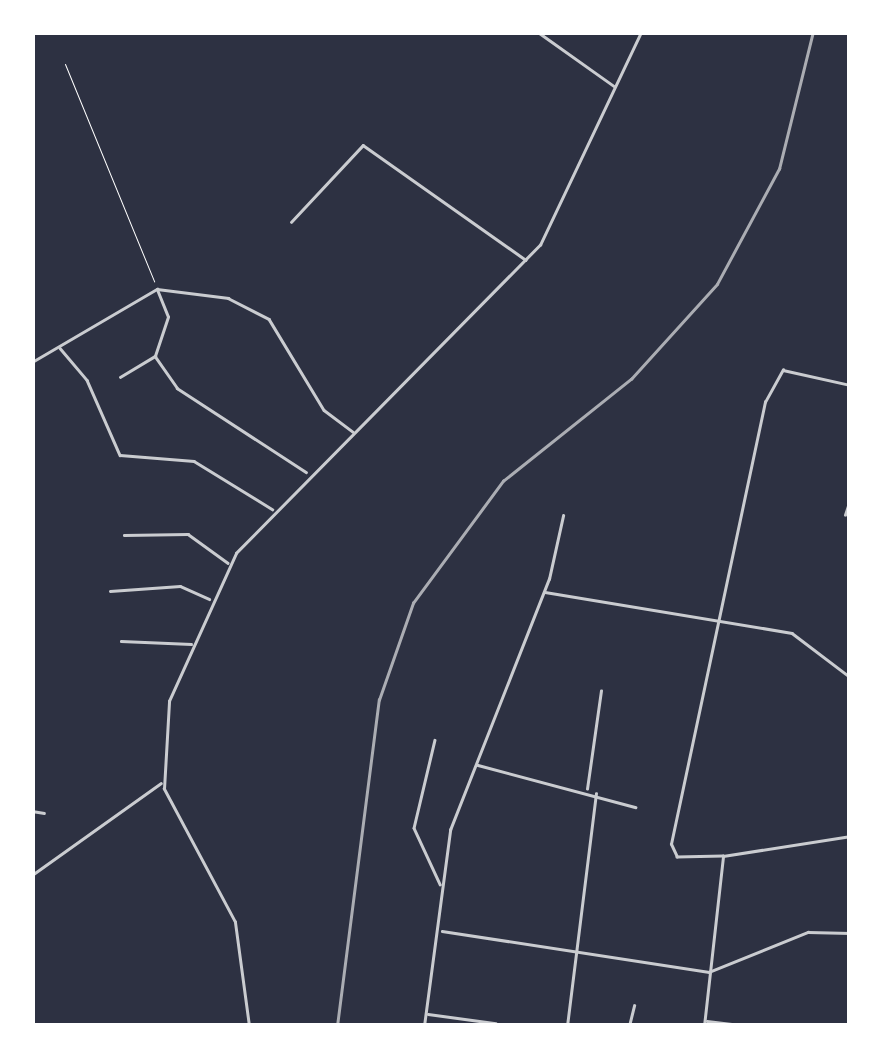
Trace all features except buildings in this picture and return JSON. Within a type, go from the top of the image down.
[{"type":"street","points":[[538,32],[616,87]]},
{"type":"street","points":[[249,1026],[234,922],[163,783],[164,717],[192,645],[229,564],[273,510],[527,261],[640,32]]},
{"type":"street","points":[[290,222],[363,145],[527,261]]},
{"type":"street","points":[[120,377],[155,356],[168,317],[157,289]]},
{"type":"street","points":[[32,362],[157,289],[228,298],[269,319],[324,410],[354,432]]},
{"type":"street","points":[[59,347],[87,380],[120,455],[194,461],[273,510]]},
{"type":"street","points":[[155,356],[178,388],[308,474]]},
{"type":"street","points":[[850,384],[777,375],[672,844],[677,858],[850,836]]},
{"type":"street","points":[[845,515],[850,500]]},
{"type":"street","points":[[424,1026],[440,931],[440,886],[476,765],[544,592],[564,516]]},
{"type":"street","points":[[124,534],[188,534],[229,564]]},
{"type":"street","points":[[110,592],[180,586],[210,600]]},
{"type":"street","points":[[544,592],[725,616],[792,633],[850,677]]},
{"type":"street","points":[[121,641],[192,645]]},
{"type":"street","points":[[587,790],[601,691]]},
{"type":"street","points":[[434,740],[414,828],[440,886]]},
{"type":"street","points":[[476,765],[587,790],[635,807]]},
{"type":"street","points":[[33,871],[163,783]]},
{"type":"street","points":[[567,1026],[596,794]]},
{"type":"street","points":[[32,811],[44,813]]},
{"type":"street","points":[[725,854],[704,1023],[746,1026]]},
{"type":"street","points":[[440,931],[709,972],[808,932],[850,933]]},
{"type":"street","points":[[629,1026],[634,1006]]},
{"type":"street","points":[[426,1014],[516,1026]]},
{"type":"path","points":[[65,64],[157,289]]},
{"type":"railway","points":[[337,1026],[379,700],[413,603],[503,481],[631,379],[717,284],[779,169],[813,32]]}]
